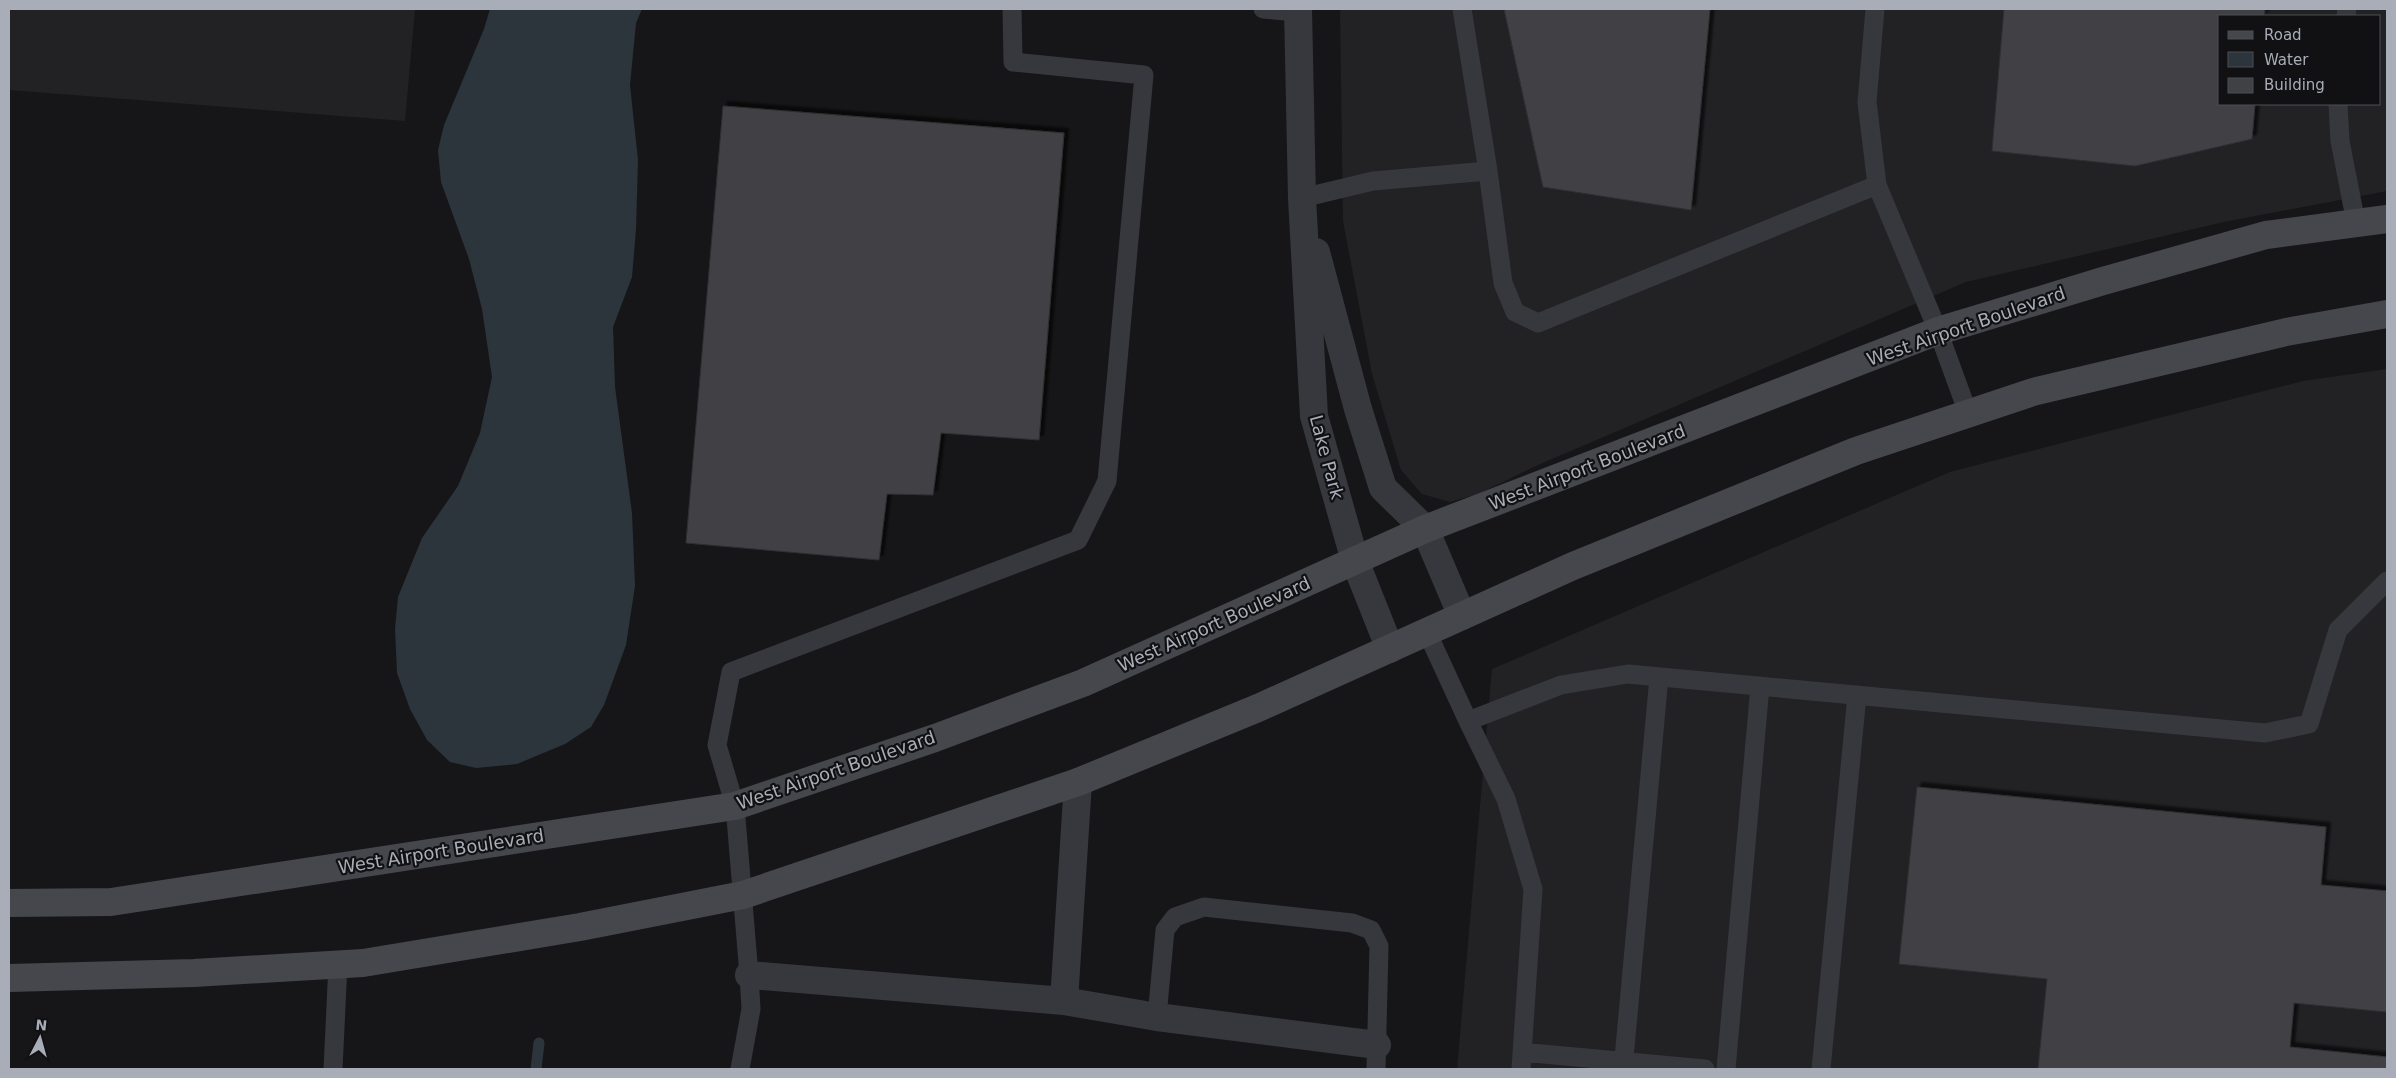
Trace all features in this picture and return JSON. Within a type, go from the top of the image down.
[{"type":"main road","name":"West Airport Boulevard","points":[[9,903],[111,902],[735,806],[935,738],[1083,683],[1425,529],[1938,331],[2103,281],[2266,235],[2387,219]]},
{"type":"main road","points":[[9,978],[194,973],[363,963],[580,927],[743,895],[1078,782],[1258,708],[1573,566],[1856,451],[2033,392],[2266,336],[2387,314]]},
{"type":"street","name":"Lake Park","points":[[1298,10],[1302,198],[1314,416],[1355,561],[1390,649]]},
{"type":"street","name":"Lake Park","points":[[1302,198],[1358,409],[1383,488],[1425,529],[1462,616]]},
{"type":"street","points":[[1064,1001],[1078,782]]},
{"type":"street","points":[[749,975],[1064,1001],[1377,1057]]},
{"type":"lane","points":[[740,1069],[750,1009],[749,975],[735,806],[717,745],[730,672],[1078,540],[1107,481],[1144,75],[1013,62],[1012,9]]},
{"type":"lane","points":[[1263,9],[1298,10]]},
{"type":"lane","points":[[1462,9],[1488,171],[1503,283],[1515,312],[1538,323],[1878,185]]},
{"type":"lane","points":[[1876,9],[1868,102],[1878,185],[1938,331],[1968,414]]},
{"type":"lane","points":[[2338,105],[2340,141],[2356,223]]},
{"type":"lane","points":[[1302,198],[1373,181],[1488,171]]},
{"type":"lane","points":[[1468,721],[1561,685],[1628,674],[2265,733],[2310,724],[2338,630],[2387,581]]},
{"type":"lane","points":[[1427,632],[1506,799],[1533,889],[1521,1061],[1704,1069]]},
{"type":"lane","points":[[1624,1066],[1659,677]]},
{"type":"lane","points":[[1726,1069],[1760,686]]},
{"type":"lane","points":[[1822,1069],[1857,695]]},
{"type":"lane","points":[[1157,1017],[1165,930],[1175,917],[1204,908],[1352,923],[1371,930],[1379,946],[1377,1057]]},
{"type":"lane","points":[[333,1069],[338,964]]},
{"type":"shaded area","points":[[9,9],[415,9],[405,121],[9,90]]},
{"type":"shaded area","points":[[1340,9],[2387,9],[2387,191],[2224,222],[1966,282],[1538,465],[1478,494],[1450,502],[1422,494],[1401,470],[1372,374],[1343,221]]},
{"type":"shaded area","points":[[2387,369],[2387,1069],[1457,1069],[1492,669],[1950,472],[2303,381]]},
{"type":"water","points":[[490,9],[642,9],[636,23],[630,85],[638,160],[636,229],[632,277],[613,327],[615,387],[632,513],[635,586],[626,645],[604,705],[591,727],[565,744],[517,764],[476,768],[450,762],[427,740],[410,709],[397,673],[395,629],[398,597],[422,538],[458,486],[480,433],[492,377],[482,309],[469,259],[441,182],[438,150],[444,125],[484,29]]},
{"type":"building","points":[[1504,9],[1710,9],[1691,210],[1543,187]]},
{"type":"building","points":[[2004,9],[2265,9],[2264,15],[2218,15],[2218,105],[2255,105],[2252,139],[2135,166],[1992,151]]},
{"type":"building","points":[[723,106],[1064,133],[1039,440],[941,433],[933,495],[887,494],[879,560],[686,543]]},
{"type":"building","points":[[1917,787],[2326,827],[2321,885],[2387,891],[2387,1012],[2294,1003],[2290,1047],[2387,1057],[2387,1069],[2038,1069],[2047,979],[1899,964]]},
{"type":"waterway","points":[[536,1069],[539,1043]]}]
